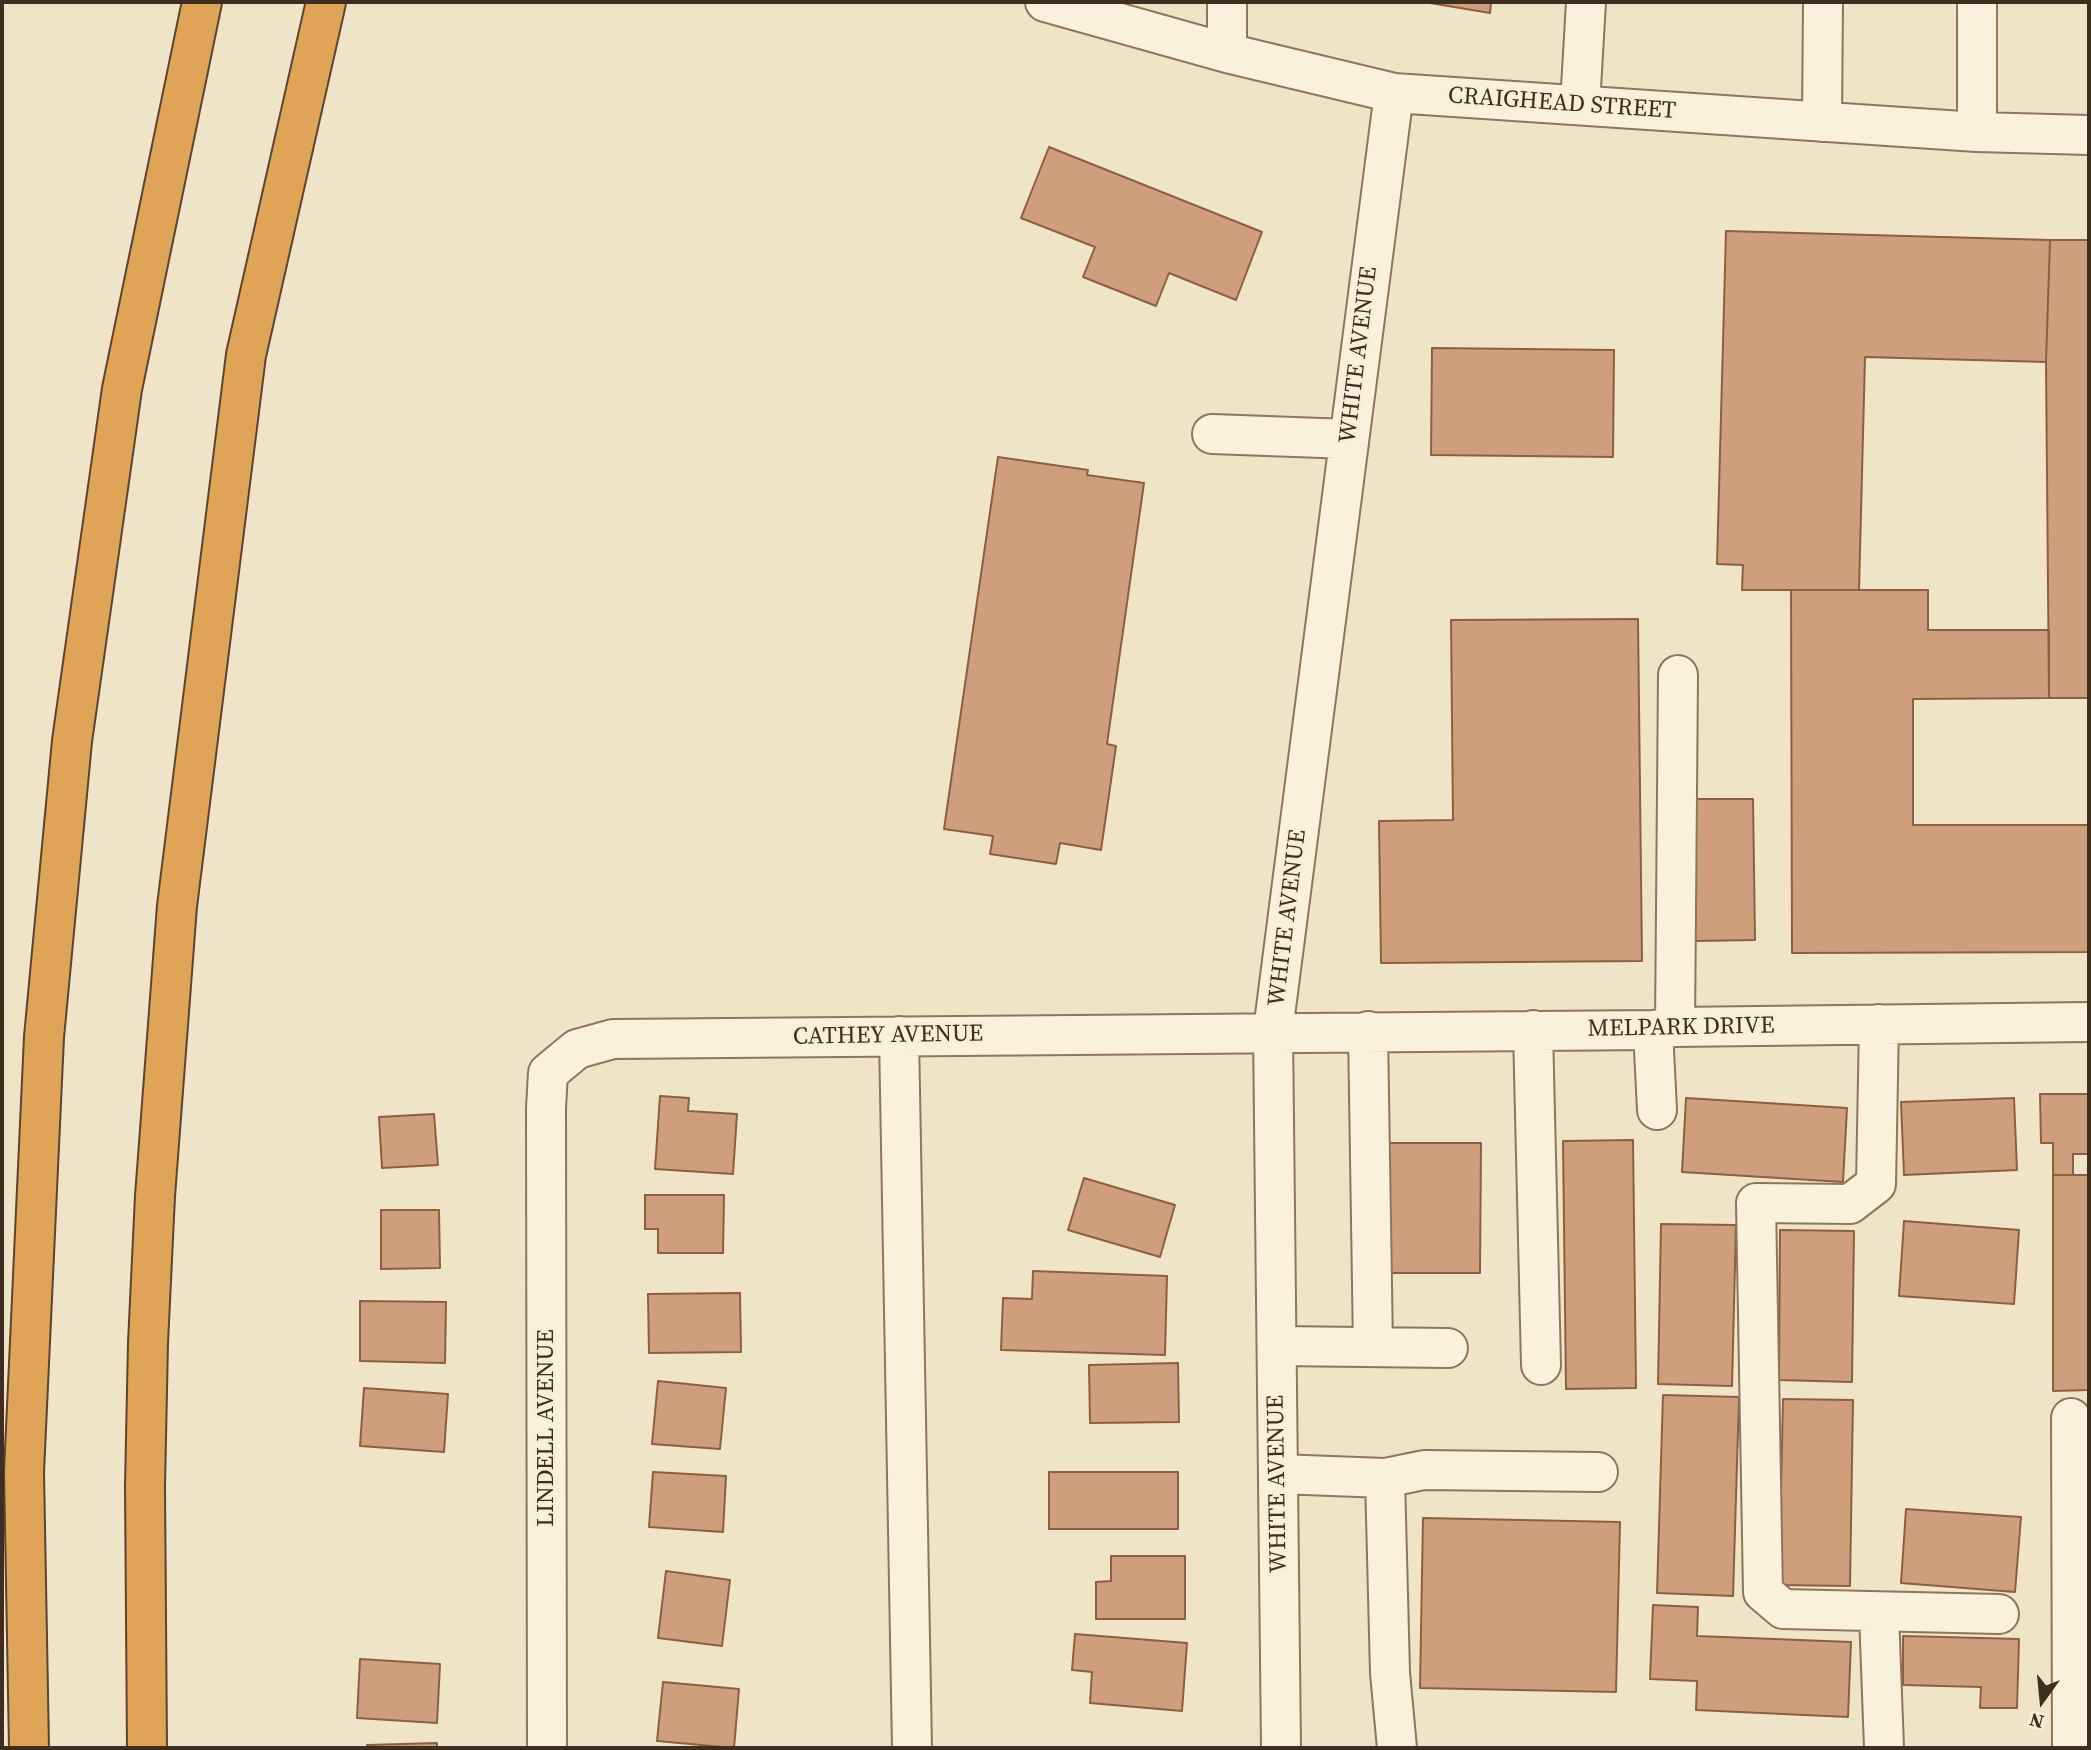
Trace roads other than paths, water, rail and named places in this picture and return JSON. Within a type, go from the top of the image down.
[{"type":"highway","points":[[29,1748],[24,1472],[44,1037],[72,741],[122,389],[202,2]]},
{"type":"highway","points":[[147,1748],[145,1486],[148,1343],[155,1196],[177,906],[246,355],[326,2]]},
{"type":"street","name":"CRAIGHEAD STREET","points":[[1045,2],[1227,53],[1394,93],[1978,132],[2089,135]]},
{"type":"street","points":[[1227,2],[1227,53]]},
{"type":"street","points":[[1580,105],[1587,2]]},
{"type":"street","points":[[1822,122],[1823,2]]},
{"type":"street","points":[[1977,2],[1978,132]]},
{"type":"street","name":"WHITE AVENUE","points":[[1281,1748],[1273,1031],[1394,93]]},
{"type":"street","points":[[1212,435],[1349,439]]},
{"type":"street","points":[[1657,1111],[1664,1028],[1678,675]]},
{"type":"street","name":"MELPARK DRIVE","points":[[1273,1031],[2089,1022]]},
{"type":"street","points":[[1880,1024],[1876,1184],[1850,1204],[1756,1203],[1763,1592],[1783,1609],[1879,1614],[1999,1614]]},
{"type":"street","points":[[1533,1030],[1541,1365]]},
{"type":"street","name":"CATHEY AVENUE","points":[[547,1108],[548,1073],[577,1049],[613,1039],[1273,1031]]},
{"type":"street","points":[[1368,1031],[1373,1347]]},
{"type":"street","points":[[899,1036],[912,1748]]},
{"type":"street","name":"LINDELL AVENUE","points":[[547,1108],[547,1748]]},
{"type":"street","points":[[1277,1346],[1448,1348]]},
{"type":"street","points":[[2071,1418],[2073,1748]]},
{"type":"street","points":[[1278,1474],[1385,1478],[1424,1470],[1598,1472]]},
{"type":"street","points":[[1385,1478],[1390,1674],[1397,1748]]},
{"type":"street","points":[[1879,1614],[1884,1748]]}]
